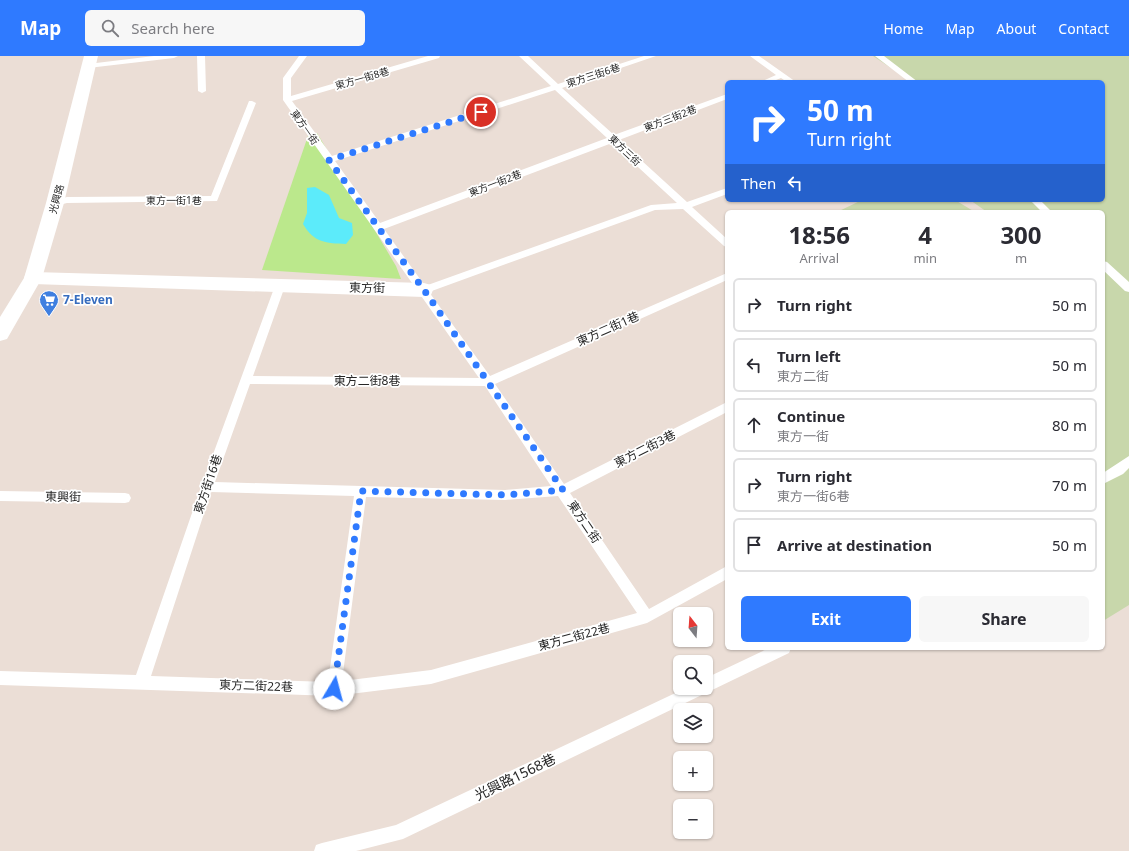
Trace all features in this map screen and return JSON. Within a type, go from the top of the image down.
[{"type":"main road","name":"光興路","points":[[0,334],[33,278],[55,203],[90,61]]},
{"type":"main road","name":"東方街","points":[[33,278],[424,290]]},
{"type":"lane","points":[[90,61],[174,56]]},
{"type":"lane","points":[[201,56],[202,91]]},
{"type":"lane","name":"東方一街","points":[[303,56],[287,78],[287,100],[377,228],[424,290]]},
{"type":"lane","name":"東方一街8巷","points":[[287,100],[436,56]]},
{"type":"lane","name":"東方三街","points":[[522,56],[725,242]]},
{"type":"lane","name":"東方三街6巷","points":[[329,160],[652,56]]},
{"type":"lane","points":[[754,56],[789,80]]},
{"type":"lane","points":[[879,56],[911,80]]},
{"type":"lane","points":[[769,80],[782,75]]},
{"type":"lane","name":"東方三街2巷","points":[[613,139],[725,97]]},
{"type":"lane","name":"東方一街1巷","points":[[55,203],[67,200],[214,199],[252,103]]},
{"type":"lane","name":"東方一街2巷","points":[[377,228],[613,139]]},
{"type":"lane","name":"東方街","points":[[424,290],[654,207],[686,206],[725,192]]},
{"type":"lane","points":[[1037,202],[1046,210]]},
{"type":"lane","points":[[1105,266],[1129,288]]},
{"type":"lane","name":"東方二街1巷","points":[[488,382],[725,277]]},
{"type":"lane","name":"東方街16巷","points":[[141,682],[207,487],[280,286]]},
{"type":"lane","name":"東方二街","points":[[424,290],[563,490],[647,617]]},
{"type":"lane","name":"東方二街8巷","points":[[246,380],[488,382]]},
{"type":"lane","name":"東方二街3巷","points":[[563,490],[725,409]]},
{"type":"lane","points":[[1105,478],[1119,470],[1129,461]]},
{"type":"lane","points":[[207,487],[506,495],[563,490]]},
{"type":"lane","points":[[334,689],[361,491]]},
{"type":"lane","name":"東興街","points":[[0,496],[125,498]]},
{"type":"lane","name":"東方二街22巷","points":[[0,678],[334,689],[431,677],[647,617],[725,573]]},
{"type":"lane","points":[[713,683],[780,650]]},
{"type":"lane","name":"光興路1568巷","points":[[322,851],[397,833],[687,695]]},
{"type":"green space","points":[[873,56],[1129,56],[1129,605],[1105,620],[1105,210],[984,210],[973,202],[1105,202],[1105,80],[909,80]]},
{"type":"green space","points":[[309,133],[317,133],[396,266],[401,279],[262,270]]},
{"type":"green space","points":[[858,202],[958,202],[972,210],[841,210]]},
{"type":"water","points":[[315,187],[329,195],[339,218],[352,223],[353,235],[346,244],[321,241],[312,235],[303,224],[307,213],[307,188]]},
{"type":"place","name":"7-Eleven","points":[[49,317]]},
{"type":"route","points":[[334,689],[361,491],[506,495],[563,490],[424,290],[377,228],[329,160],[481,112]]}]
